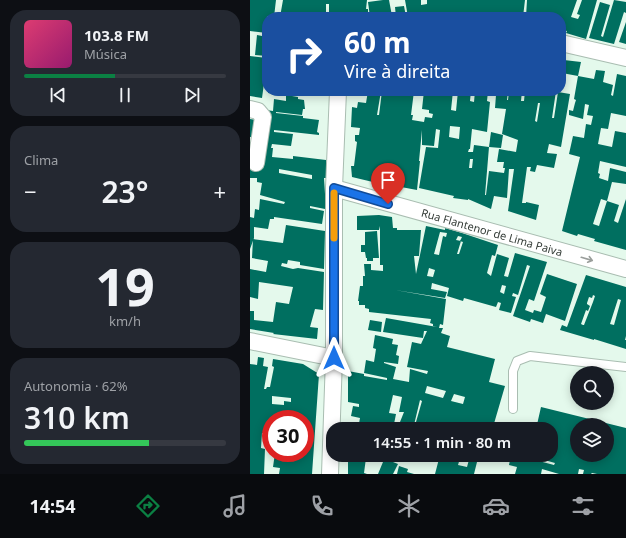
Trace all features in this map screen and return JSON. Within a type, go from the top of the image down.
[{"type":"street","points":[[566,44],[626,58]]},
{"type":"street","points":[[330,474],[334,358],[334,188],[338,96]]},
{"type":"street","points":[[250,109],[258,111],[263,118],[256,163]]},
{"type":"street","name":"Rua Flantenor de Lima Paiva","points":[[334,188],[626,270]]},
{"type":"street","points":[[250,341],[334,358]]},
{"type":"lane","points":[[513,409],[513,371],[517,361],[530,356],[626,367]]},
{"type":"building","points":[[250,0],[276,0],[275,12],[262,12],[262,32],[250,31]]},
{"type":"building","points":[[283,0],[367,0],[366,9],[368,9],[368,12],[329,12],[329,4],[326,4],[326,12],[281,12]]},
{"type":"building","points":[[389,0],[391,12],[369,12],[368,2]]},
{"type":"building","points":[[405,0],[421,0],[421,5],[427,4],[427,0],[525,0],[524,12],[407,12]]},
{"type":"building","points":[[527,0],[577,0],[571,17],[578,19],[580,15],[577,14],[582,0],[597,0],[586,39],[566,33],[566,12],[526,12]]},
{"type":"building","points":[[614,0],[626,2],[626,13],[624,12],[614,44],[589,38],[600,2],[610,5],[601,36],[603,37]]},
{"type":"building","points":[[404,6],[405,12],[396,12],[395,7]]},
{"type":"building","points":[[626,22],[626,44],[619,42]]},
{"type":"building","points":[[257,35],[262,36],[262,56],[255,55]]},
{"type":"building","points":[[250,56],[262,57],[262,98],[250,96]]},
{"type":"building","points":[[566,60],[581,62],[578,76],[566,74]]},
{"type":"building","points":[[596,70],[605,71],[603,82],[613,85],[611,95],[613,96],[617,74],[626,76],[626,116],[611,113],[608,129],[601,128],[598,144],[612,147],[615,131],[626,133],[626,167],[600,161],[598,173],[600,174],[599,178],[608,181],[610,168],[626,172],[626,184],[612,182],[607,201],[619,205],[614,221],[618,223],[626,199],[626,250],[594,241],[595,239],[578,234],[577,236],[562,231],[580,157],[569,154],[573,136],[584,138],[586,124],[591,125],[593,116],[587,115],[589,105],[585,104],[583,119],[569,115],[569,110],[573,111],[576,100],[574,99],[578,76],[594,79]],"holes":[[[601,199],[607,201],[599,226],[593,224]]]},
{"type":"building","points":[[566,93],[570,94],[561,147],[549,144],[547,153],[557,154],[554,168],[537,165],[535,172],[530,171],[531,167],[527,167],[522,203],[526,202],[539,205],[536,220],[508,211],[514,169],[509,169],[507,198],[494,196],[491,209],[468,199],[453,198],[454,196],[419,188],[426,147],[438,148],[440,130],[436,129],[434,146],[422,145],[422,130],[417,190],[401,187],[401,185],[385,183],[385,173],[377,172],[377,183],[352,177],[351,166],[354,166],[357,142],[355,141],[355,135],[359,135],[360,128],[351,127],[352,107],[357,108],[358,102],[366,103],[367,96],[380,96],[377,115],[379,115],[381,96],[413,96],[411,115],[413,115],[412,120],[424,122],[425,117],[432,118],[433,114],[429,113],[429,110],[422,109],[423,96],[452,96],[451,110],[456,111],[458,96],[470,96],[470,101],[474,102],[475,96],[488,96],[487,101],[490,102],[487,132],[472,129],[470,149],[468,152],[473,152],[474,145],[489,147],[486,195],[489,171],[504,173],[504,162],[497,162],[499,149],[516,152],[518,140],[502,134],[506,109],[495,108],[496,96],[507,96],[508,100],[508,96],[522,96],[521,101],[524,101],[524,96],[555,96],[552,118],[554,118],[557,96],[566,96]],"holes":[[[538,103],[540,103],[537,122],[535,121]],[[450,126],[460,127],[459,139],[449,137]],[[470,159],[473,159],[472,168],[469,168]]]},
{"type":"building","points":[[286,96],[298,97],[298,99],[304,100],[305,109],[303,109],[302,115],[276,113],[303,116],[303,118],[319,120],[317,132],[319,135],[274,130],[274,132],[293,134],[291,146],[272,144],[271,148],[273,148],[272,157],[293,159],[293,156],[326,160],[326,178],[324,178],[326,194],[325,209],[310,206],[310,208],[324,211],[322,224],[274,217],[274,219],[270,219],[268,229],[254,227],[254,238],[250,249],[250,217],[254,218],[255,209],[259,210],[260,199],[284,204],[285,202],[260,195],[262,183],[257,182],[257,178],[250,178],[250,166],[266,110],[273,111],[274,99],[286,101]],"holes":[[[279,169],[312,175],[312,179],[279,173]]]},
{"type":"building","points":[[250,119],[261,121],[259,138],[250,137]]},
{"type":"building","points":[[491,132],[503,135],[501,148],[489,147]]},
{"type":"building","points":[[379,215],[392,217],[393,228],[397,228],[397,230],[421,230],[419,256],[414,256],[416,274],[426,226],[445,230],[445,228],[498,245],[495,256],[492,255],[487,273],[491,276],[497,254],[509,258],[504,276],[508,277],[515,253],[547,262],[534,301],[529,299],[525,310],[533,313],[534,310],[541,312],[546,297],[540,294],[547,274],[577,284],[565,321],[546,314],[543,323],[531,319],[530,322],[513,316],[530,266],[527,265],[518,295],[513,293],[512,296],[516,297],[511,313],[499,310],[501,303],[498,302],[496,307],[464,298],[463,301],[447,296],[449,288],[432,283],[431,289],[447,292],[445,298],[395,290],[446,299],[443,325],[440,324],[439,328],[443,328],[441,333],[450,336],[447,347],[495,359],[489,382],[505,386],[494,422],[416,422],[422,401],[420,400],[415,422],[400,422],[404,412],[399,412],[402,397],[393,395],[389,413],[396,414],[394,422],[359,422],[360,418],[351,416],[353,406],[359,407],[359,404],[348,402],[348,371],[364,374],[364,376],[387,380],[387,378],[364,373],[366,360],[374,362],[376,349],[373,348],[375,335],[393,339],[392,344],[398,345],[396,355],[399,356],[398,364],[384,362],[396,367],[393,379],[409,382],[410,369],[427,374],[428,371],[407,367],[412,342],[421,344],[427,331],[424,331],[423,338],[383,332],[386,318],[437,327],[430,323],[431,319],[369,312],[369,309],[365,308],[365,305],[359,305],[358,301],[360,286],[363,286],[363,276],[365,276],[364,264],[371,264],[371,270],[383,271],[383,265],[380,265],[380,226],[379,230],[357,230],[357,216]],"holes":[[[440,232],[447,233],[446,237],[443,236],[439,255],[434,254]],[[458,236],[462,237],[460,241],[456,240]],[[461,241],[463,242],[459,254],[457,254]],[[429,268],[435,270],[433,277],[427,276]],[[502,285],[506,286],[504,294],[500,292]],[[427,386],[446,391],[443,398],[425,393]],[[454,394],[465,397],[463,404],[451,401]]]},
{"type":"building","points":[[286,225],[325,231],[324,269],[300,265],[300,262],[288,260],[287,264],[282,263],[281,266],[293,269],[298,268],[324,272],[323,310],[315,309],[310,327],[318,328],[317,339],[273,334],[274,333],[250,329],[250,311],[254,311],[254,320],[273,322],[276,302],[289,304],[293,287],[259,282],[258,299],[250,297],[250,269],[266,272],[268,261],[252,258],[253,239],[283,243]]},
{"type":"building","points":[[377,231],[379,258],[373,258],[373,261],[367,261],[365,252],[361,252],[361,245],[365,245],[365,232]]},
{"type":"building","points":[[586,275],[626,287],[626,349],[560,330],[562,325],[567,327]],"holes":[[[593,295],[595,296],[583,325],[581,324],[586,310],[588,311],[590,306],[587,303],[589,297],[592,298]],[[618,299],[621,300],[614,325],[610,324]]]},
{"type":"building","points":[[370,320],[382,322],[381,332],[368,330]]},
{"type":"building","points":[[258,357],[264,358],[263,366],[268,367],[264,389],[270,387],[274,367],[272,366],[273,359],[303,364],[319,374],[314,445],[314,410],[262,410],[261,448],[262,462],[264,462],[264,474],[250,474],[250,364],[257,365]],"holes":[[[272,396],[291,398],[291,402],[284,401],[284,405],[272,404]]]},
{"type":"building","points":[[541,407],[586,418],[570,418],[570,462],[614,462],[614,425],[626,428],[626,474],[583,474],[584,470],[579,469],[578,474],[559,474],[542,469],[541,474],[515,474],[517,467],[509,465],[510,462],[543,462],[554,465],[555,463],[552,462],[558,462],[558,422],[538,422]]},
{"type":"building","points":[[274,462],[313,462],[312,474],[279,474],[280,468],[273,467]]},
{"type":"building","points":[[348,462],[365,462],[364,473],[367,474],[348,474]]},
{"type":"building","points":[[383,462],[393,462],[398,464],[393,474],[378,474]]},
{"type":"building","points":[[438,462],[459,462],[458,465],[467,467],[468,462],[477,462],[474,474],[435,474]]},
{"type":"building","points":[[399,466],[408,469],[407,472],[414,474],[397,474]]},
{"type":"slow traffic","points":[[334,193],[334,238]]},
{"type":"route","points":[[334,358],[334,188],[388,204]]}]
